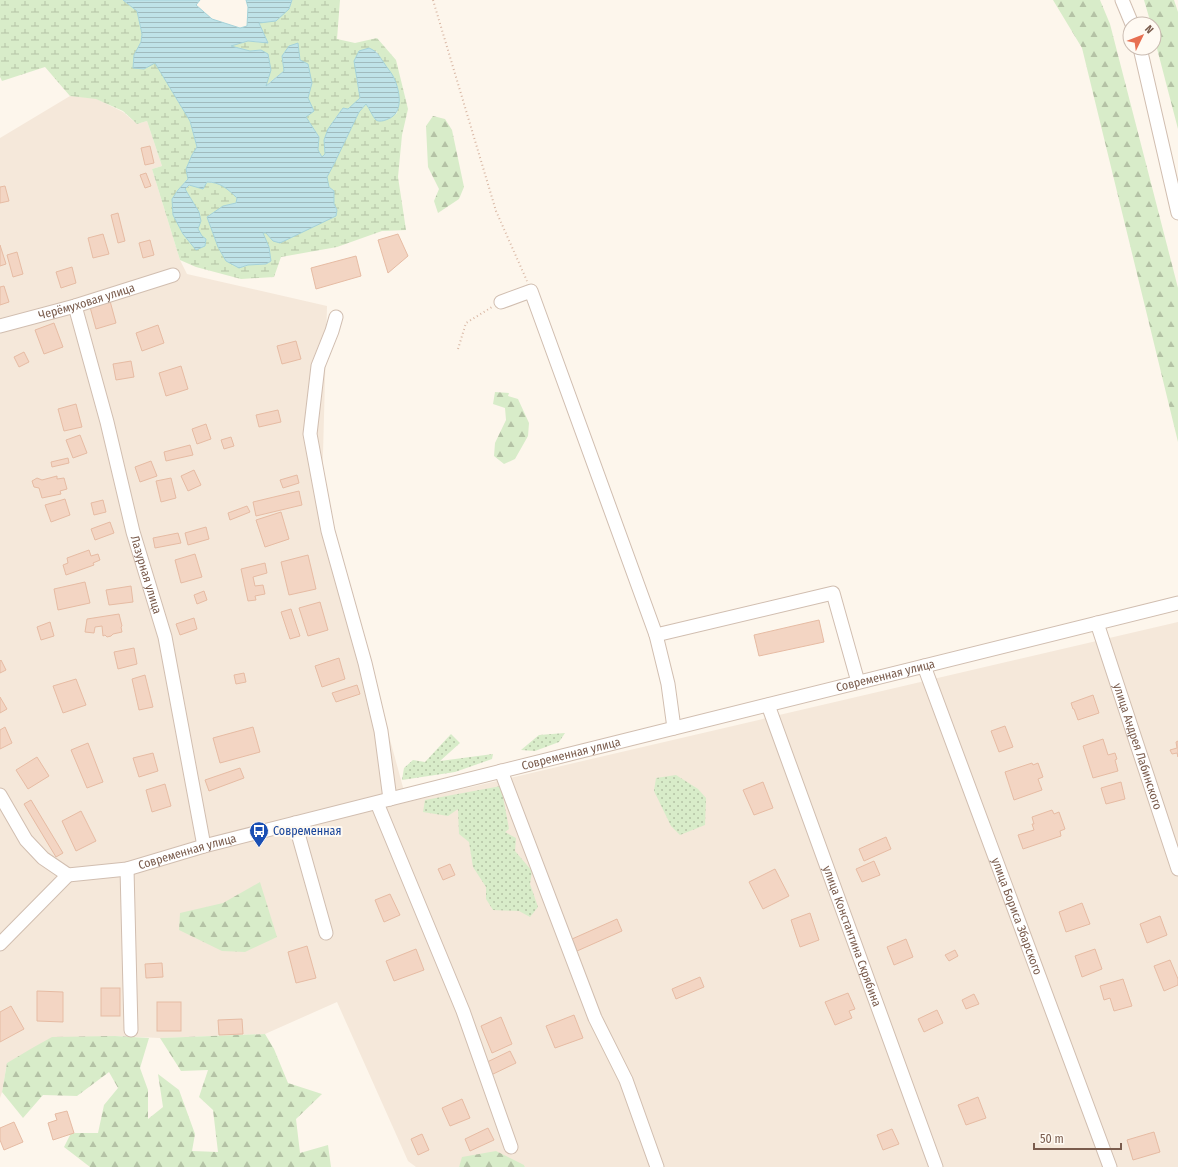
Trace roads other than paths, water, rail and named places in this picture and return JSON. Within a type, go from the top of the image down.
[{"type":"street","points":[[1122,0],[1129,16]]},
{"type":"street","points":[[1142,56],[1178,213]]},
{"type":"street","name":"Черёмуховая улица","points":[[0,326],[75,306],[173,276]]},
{"type":"street","points":[[501,302],[531,291],[656,636],[668,684],[674,728]]},
{"type":"street","name":"Лазурная улица","points":[[75,306],[107,422],[132,532],[165,637],[204,846]]},
{"type":"street","points":[[336,317],[318,366],[310,434],[328,532],[365,663],[381,731],[383,801],[463,1011],[511,1147]]},
{"type":"street","points":[[656,636],[833,593],[858,682]]},
{"type":"street","name":"Современная улица","points":[[68,875],[127,869],[204,846],[1178,603]]},
{"type":"street","name":"улица Андрея Лабинского","points":[[1097,623],[1178,869]]},
{"type":"street","name":"улица Бориса Збарского","points":[[924,666],[1110,1167]]},
{"type":"street","name":"улица Константина Скрябина","points":[[768,705],[936,1167]]},
{"type":"street","points":[[501,771],[595,1018],[626,1080],[657,1167]]},
{"type":"street","points":[[0,795],[26,840],[43,858],[68,875],[0,944]]},
{"type":"street","points":[[295,823],[326,933]]},
{"type":"street","points":[[127,869],[131,1030]]},
{"type":"water","points":[[123,0],[200,0],[196,5],[212,19],[240,28],[247,26],[248,7],[246,0],[292,0],[289,9],[276,21],[259,23],[268,43],[248,41],[231,46],[250,51],[261,50],[268,54],[271,70],[266,86],[284,71],[282,56],[289,46],[298,43],[300,60],[308,64],[312,83],[308,98],[314,111],[306,117],[319,137],[318,150],[322,157],[325,154],[324,140],[328,129],[343,108],[348,109],[360,98],[354,61],[359,51],[369,48],[379,56],[394,78],[398,89],[399,107],[393,116],[382,121],[376,120],[373,117],[366,104],[359,112],[327,177],[329,187],[334,191],[334,204],[337,210],[336,216],[280,243],[273,241],[266,233],[263,233],[269,247],[271,261],[266,264],[248,265],[239,268],[226,261],[218,247],[207,217],[223,206],[236,203],[237,198],[227,189],[216,183],[207,182],[203,189],[189,185],[185,189],[199,212],[201,221],[198,229],[202,236],[206,239],[205,246],[196,250],[183,234],[173,215],[172,199],[188,179],[186,169],[197,147],[190,121],[155,63],[144,69],[133,68],[134,55],[141,42],[142,34],[137,11]]},
{"type":"place","name":"Современная","points":[[259,848]]}]
